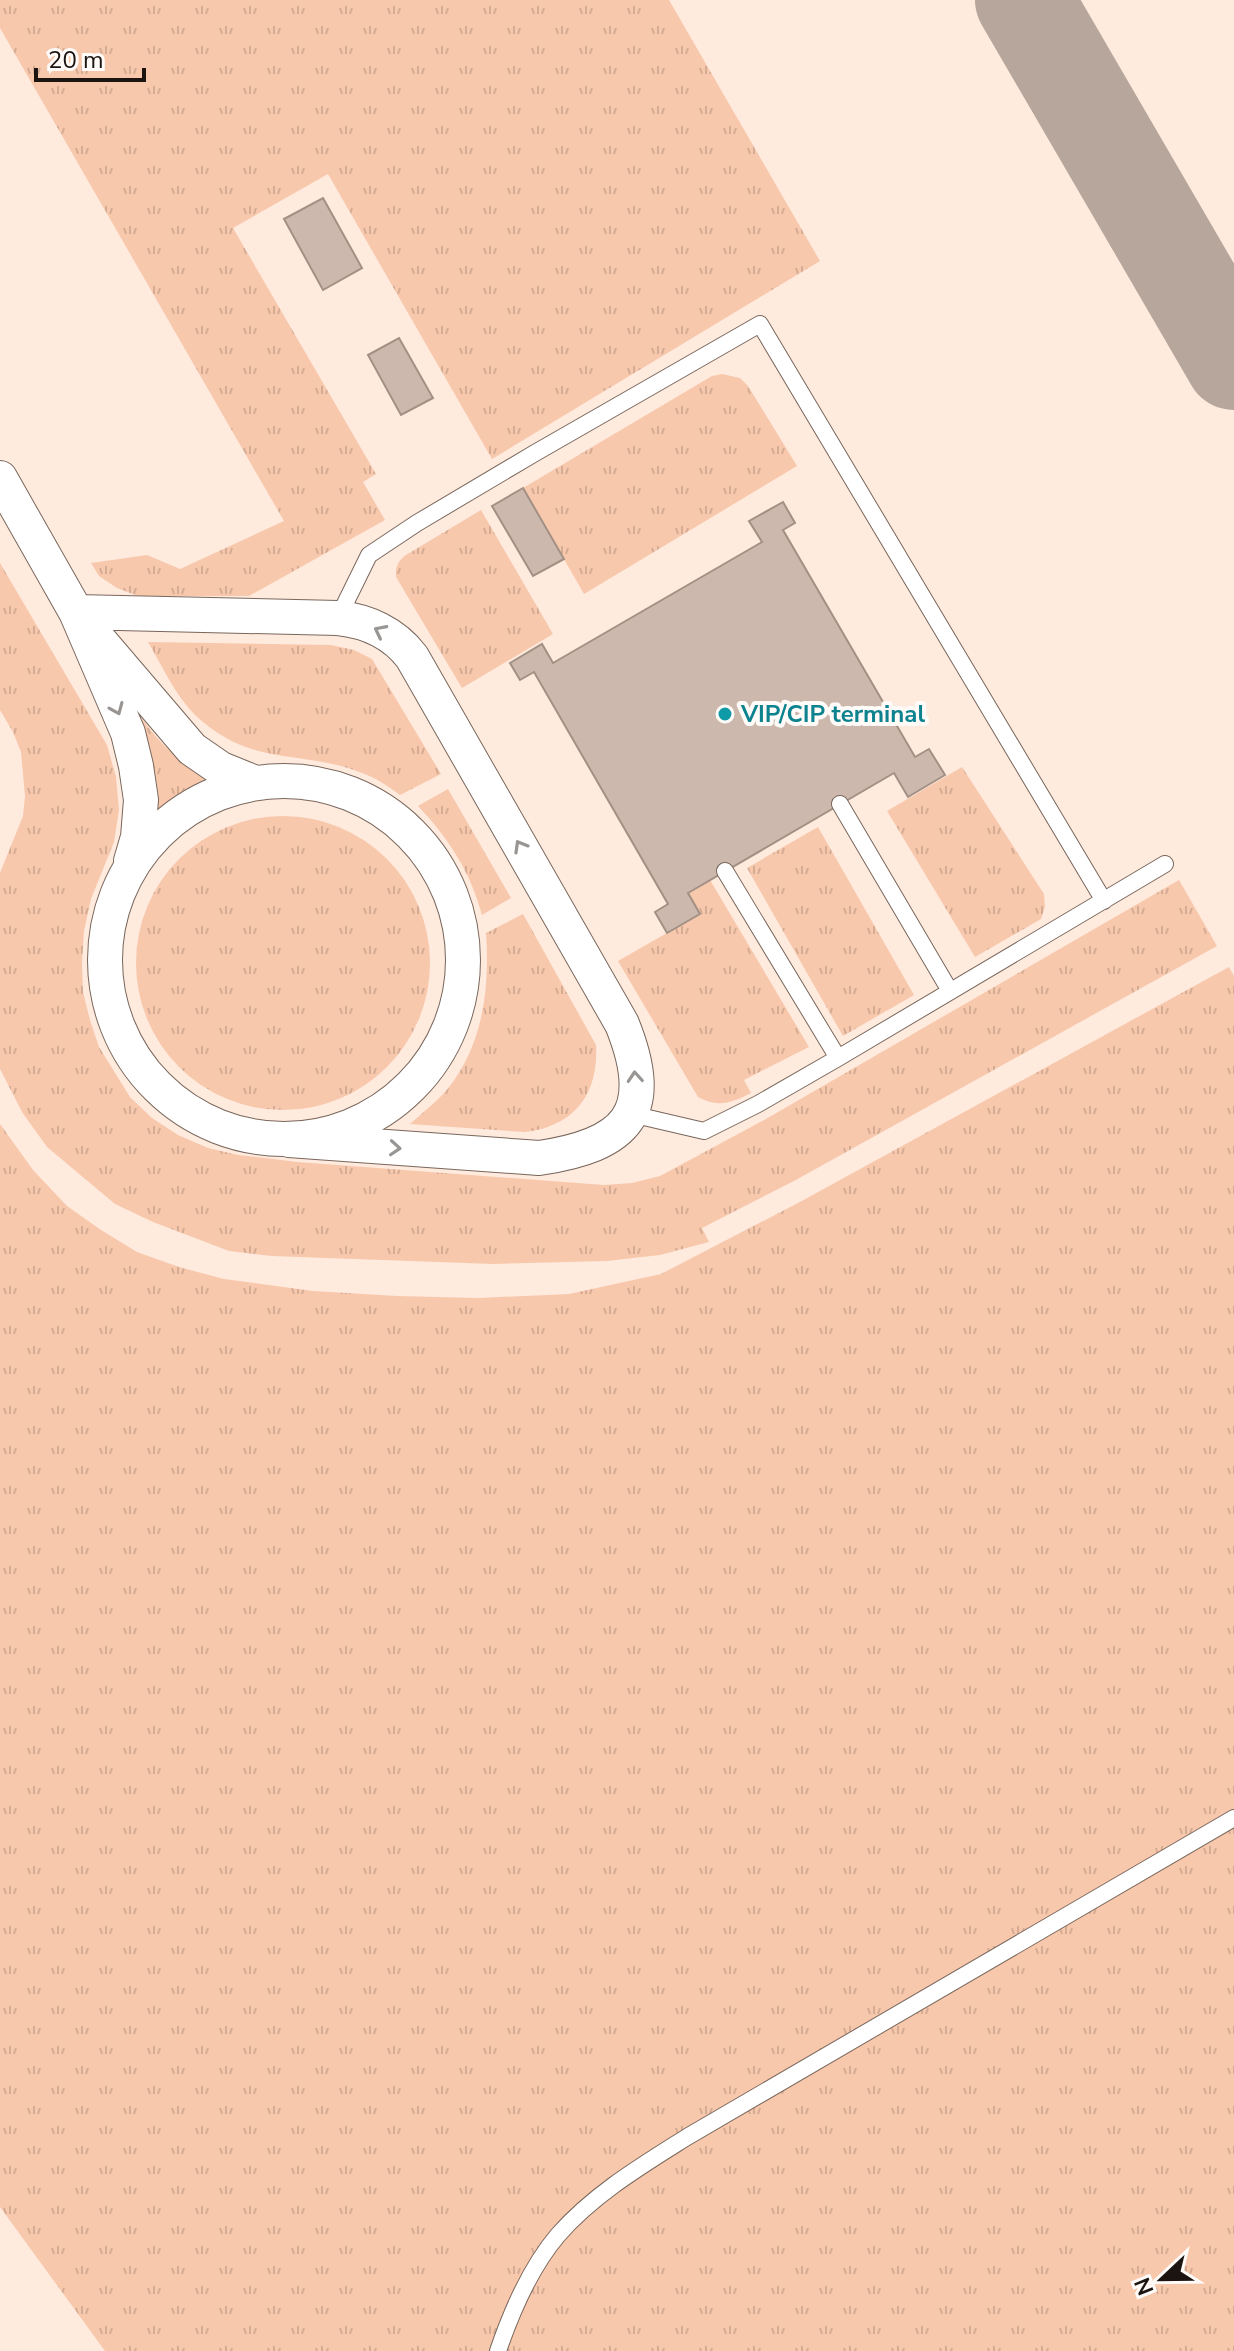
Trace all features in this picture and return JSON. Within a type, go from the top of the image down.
[{"type":"street","points":[[0,478],[76,612],[128,733],[141,800],[129,869]]},
{"type":"street","points":[[76,612],[338,618],[360,622],[389,635],[406,648],[622,1024],[633,1056],[636,1091],[627,1122],[615,1133],[592,1145],[539,1158],[261,1138],[233,1133],[194,1115],[160,1090],[141,1069],[114,1019],[104,957],[108,927],[116,896],[129,869],[147,843],[195,803],[253,782],[315,782],[374,804],[398,822],[421,844],[453,897],[464,953],[457,1009],[447,1036],[416,1083],[371,1118],[345,1130],[289,1140]]},
{"type":"street","points":[[76,612],[192,749],[221,769],[253,782]]},
{"type":"lane","points":[[338,618],[369,555],[535,453],[760,324],[1104,901]]},
{"type":"lane","points":[[840,804],[950,991]]},
{"type":"lane","points":[[631,1114],[704,1131],[838,1058],[1165,864]]},
{"type":"lane","points":[[725,871],[838,1058]]},
{"type":"lane","points":[[498,2351],[521,2294],[558,2236],[598,2198],[633,2171],[1234,1818]]},
{"type":"green space","points":[[0,0],[669,0],[820,261],[492,459],[328,174],[233,228],[376,474],[363,482],[385,520],[249,596],[138,596],[117,588],[99,576],[91,563],[147,555],[180,569],[284,521],[0,28]]},
{"type":"green space","points":[[722,374],[740,378],[748,386],[797,466],[584,594],[523,488],[712,376]]},
{"type":"green space","points":[[481,510],[553,634],[462,688],[396,577],[396,570],[406,555]]},
{"type":"green space","points":[[0,563],[107,745],[116,777],[119,810],[114,842],[91,899],[84,931],[83,992],[99,1047],[130,1097],[152,1118],[178,1135],[208,1148],[298,1162],[604,1185],[632,1183],[660,1176],[766,1119],[1179,880],[1217,946],[794,1181],[702,1228],[709,1242],[660,1255],[607,1261],[493,1264],[272,1256],[229,1251],[115,1204],[47,1147],[22,1112],[0,1069],[0,873],[23,816],[25,796],[21,752],[0,710]]},
{"type":"green space","points":[[148,642],[331,645],[354,650],[372,659],[441,774],[400,795],[362,773],[237,743],[216,732],[195,715],[181,699]]},
{"type":"green space","points":[[131,703],[168,749],[216,782],[185,794],[157,812],[151,756]]},
{"type":"green space","points":[[962,767],[1044,894],[1045,907],[1041,919],[975,957],[887,811]]},
{"type":"green space","points":[[448,789],[511,898],[482,915],[457,856],[418,806]]},
{"type":"green space","points":[[269,816],[297,816],[326,822],[352,833],[376,849],[397,870],[413,894],[424,920],[430,977],[419,1019],[405,1045],[387,1067],[352,1093],[326,1104],[297,1110],[269,1110],[240,1104],[214,1093],[190,1077],[169,1056],[153,1032],[142,1006],[136,977],[136,949],[142,920],[153,894],[169,870],[190,849],[214,833],[240,822]]},
{"type":"green space","points":[[818,827],[914,995],[843,1036],[747,868]]},
{"type":"green space","points":[[710,880],[809,1047],[744,1080],[751,1093],[731,1102],[719,1103],[698,1097],[618,961],[700,914],[688,893]]},
{"type":"green space","points":[[523,914],[596,1045],[593,1079],[587,1093],[569,1115],[541,1129],[524,1132],[410,1124],[446,1091],[459,1074],[476,1036],[485,996],[486,933]]},
{"type":"green space","points":[[1229,967],[1234,976],[1234,2351],[105,2351],[0,2207],[0,1124],[33,1170],[67,1206],[137,1252],[179,1267],[224,1279],[313,1291],[478,1298],[569,1294],[661,1274],[798,1203]]},
{"type":"building","points":[[323,198],[362,268],[323,290],[284,219]]},
{"type":"building","points":[[399,338],[433,398],[401,415],[368,355]]},
{"type":"building","points":[[523,488],[564,559],[533,576],[492,506]]},
{"type":"building","name":"VIP/CIP terminal","points":[[783,502],[795,523],[783,530],[915,757],[929,749],[945,775],[908,797],[894,773],[688,893],[700,914],[667,933],[655,912],[668,904],[534,672],[520,680],[510,663],[542,644],[553,663],[762,542],[749,521]]},
{"type":"taxiway","points":[[1024,0],[1234,361]]},
{"type":"place","name":"VIP/CIP terminal","points":[[725,714]]}]
